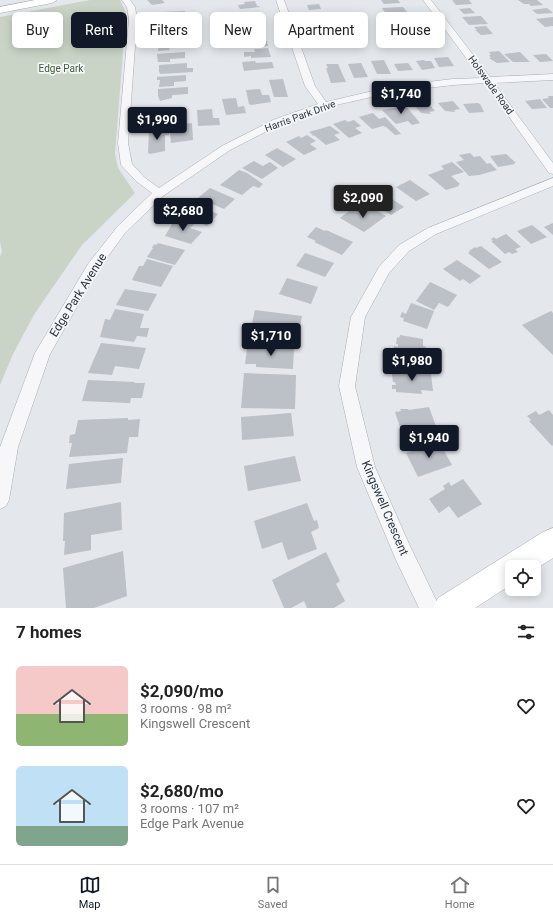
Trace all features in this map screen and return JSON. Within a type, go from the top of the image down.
[{"type":"street","points":[[0,10],[52,0]]},
{"type":"street","points":[[126,0],[131,7],[133,19],[123,143],[127,165],[140,180],[159,193]]},
{"type":"street","points":[[280,0],[310,86],[324,105]]},
{"type":"street","name":"Holswade Road","points":[[427,0],[553,171]]},
{"type":"street","name":"Harris Park Drive","points":[[159,193],[226,148],[277,122],[324,105],[394,90],[453,82],[553,77]]},
{"type":"street","name":"Kingswell Crescent","points":[[430,608],[408,563],[366,467],[347,386],[358,317],[384,270],[404,248],[432,231],[553,182]]},
{"type":"street","name":"Edge Park Avenue","points":[[0,500],[4,448],[43,353],[89,274],[121,230],[159,193]]},
{"type":"street","points":[[524,560],[553,542]]},
{"type":"street","points":[[448,608],[505,572]]},
{"type":"green space","name":"Edge Park","points":[[90,0],[120,0],[126,12],[71,12],[71,48],[123,48],[115,154],[118,168],[135,193],[82,245],[35,313],[13,354],[0,385],[0,257],[2,251],[0,242],[0,17],[12,15],[12,48],[63,48],[63,12],[26,12]]},
{"type":"building","points":[[147,0],[162,0],[165,3],[152,5]]},
{"type":"building","points":[[381,0],[398,0],[400,3],[384,4]]},
{"type":"building","points":[[452,0],[469,0],[472,4],[456,5]]},
{"type":"building","points":[[518,0],[537,0],[543,5],[531,6]]},
{"type":"building","points":[[255,1],[257,6],[260,7],[240,9],[238,5],[245,4],[244,2]]},
{"type":"building","points":[[319,4],[321,9],[309,10],[307,5]]},
{"type":"building","points":[[403,7],[407,12],[385,12],[382,8]]},
{"type":"building","points":[[470,8],[475,13],[464,14],[459,9]]},
{"type":"building","points":[[547,8],[553,13],[537,14],[532,10]]},
{"type":"building","points":[[185,11],[185,12],[162,12]]},
{"type":"building","points":[[481,16],[488,24],[469,25],[462,17]]},
{"type":"building","points":[[553,17],[553,26],[545,27],[536,19]]},
{"type":"building","points":[[486,26],[493,34],[481,35],[475,30],[477,30],[474,27]]},
{"type":"building","points":[[159,48],[169,48],[170,50],[158,51]]},
{"type":"building","points":[[268,48],[271,57],[244,57],[244,52],[255,52],[254,49]]},
{"type":"building","points":[[499,51],[510,62],[497,63],[489,58],[491,58],[489,55],[491,55],[489,52]]},
{"type":"building","points":[[185,52],[185,58],[170,59],[170,62],[158,62],[157,54]]},
{"type":"building","points":[[520,52],[530,62],[513,62],[504,54]]},
{"type":"building","points":[[546,54],[553,61],[540,62],[533,55]]},
{"type":"building","points":[[448,57],[454,66],[439,67],[434,58]]},
{"type":"building","points":[[384,60],[391,74],[377,74],[371,61]]},
{"type":"building","points":[[255,61],[256,63],[272,62],[274,68],[244,71],[242,62]]},
{"type":"building","points":[[416,61],[431,61],[435,68],[422,70]]},
{"type":"building","points":[[187,63],[187,68],[193,68],[193,72],[160,74],[159,65]]},
{"type":"building","points":[[361,63],[368,77],[354,78],[348,64]]},
{"type":"building","points":[[408,63],[413,70],[398,71],[394,64]]},
{"type":"building","points":[[326,64],[338,64],[346,82],[331,83]]},
{"type":"building","points":[[186,75],[186,81],[174,82],[174,86],[159,87],[160,80],[157,80],[157,77]]},
{"type":"building","points":[[283,79],[288,97],[274,97],[269,80]]},
{"type":"building","points":[[188,87],[188,94],[172,95],[172,98],[160,101],[158,96],[158,89]]},
{"type":"building","points":[[260,89],[262,95],[269,95],[271,102],[249,104],[246,90]]},
{"type":"building","points":[[548,96],[553,96],[553,108],[550,108],[542,99],[549,98]]},
{"type":"building","points":[[236,98],[238,107],[244,106],[246,113],[226,115],[222,99]]},
{"type":"building","points":[[540,99],[547,108],[532,109],[525,101]]},
{"type":"building","points":[[453,101],[460,109],[454,110],[455,112],[445,111],[438,103]]},
{"type":"building","points":[[428,103],[435,111],[429,112],[431,114],[421,113],[414,105]]},
{"type":"building","points":[[478,103],[484,112],[469,113],[463,104]]},
{"type":"building","points":[[406,106],[420,123],[412,125],[408,121],[396,124],[382,110]]},
{"type":"building","points":[[212,109],[213,118],[219,118],[220,125],[198,126],[197,110]]},
{"type":"building","points":[[373,113],[379,119],[385,117],[401,134],[395,135],[383,126],[372,129],[359,117]]},
{"type":"building","points":[[345,120],[348,122],[354,120],[361,126],[355,128],[362,133],[349,138],[333,124]]},
{"type":"building","points":[[192,123],[193,140],[171,143],[170,133],[177,132],[177,124]]},
{"type":"building","points":[[330,126],[340,133],[334,135],[340,140],[326,145],[309,132]]},
{"type":"building","points":[[164,130],[164,132],[169,131],[169,135],[165,135],[165,151],[150,154],[148,153],[149,131]]},
{"type":"building","points":[[307,135],[316,141],[310,144],[317,149],[304,155],[286,142],[299,136],[301,138]]},
{"type":"building","points":[[277,148],[296,159],[283,167],[265,155]]},
{"type":"building","points":[[470,153],[474,157],[480,156],[487,164],[490,163],[497,170],[469,176],[456,162],[464,160],[459,155]]},
{"type":"building","points":[[506,154],[516,163],[514,163],[515,164],[498,167],[490,156]]},
{"type":"building","points":[[254,161],[263,166],[270,162],[278,168],[262,179],[242,168]]},
{"type":"building","points":[[452,162],[464,172],[451,176],[460,184],[458,185],[459,186],[446,190],[428,175],[444,169],[441,166]]},
{"type":"building","points":[[239,170],[247,173],[263,184],[259,188],[253,186],[242,195],[220,185]]},
{"type":"building","points":[[410,180],[430,194],[416,201],[396,187]]},
{"type":"building","points":[[210,188],[235,199],[224,209],[198,198]]},
{"type":"building","points":[[375,190],[380,194],[382,192],[404,207],[391,215],[369,200],[373,198],[367,195]]},
{"type":"building","points":[[195,205],[218,214],[207,226],[184,216]]},
{"type":"building","points":[[353,208],[364,214],[372,208],[386,216],[364,232],[340,218]]},
{"type":"building","points":[[181,219],[195,223],[190,228],[202,232],[191,244],[165,236],[172,224],[177,224]]},
{"type":"building","points":[[553,223],[553,235],[544,227]]},
{"type":"building","points":[[532,225],[547,237],[531,244],[517,231]]},
{"type":"building","points":[[316,227],[353,242],[342,255],[314,242],[316,241],[307,237]]},
{"type":"building","points":[[506,234],[521,247],[515,249],[518,252],[512,254],[509,252],[505,254],[491,241],[493,241],[491,239],[494,237],[496,239]]},
{"type":"building","points":[[158,243],[185,250],[175,265],[147,257],[154,244],[156,245]]},
{"type":"building","points":[[481,246],[502,262],[489,269],[468,253],[475,247]]},
{"type":"building","points":[[305,253],[334,263],[325,277],[296,266]]},
{"type":"building","points":[[147,259],[173,266],[161,287],[132,280],[139,266],[143,266]]},
{"type":"building","points":[[457,260],[481,276],[470,284],[463,279],[460,281],[443,269]]},
{"type":"building","points":[[287,278],[318,287],[311,304],[279,294]]},
{"type":"building","points":[[430,282],[457,295],[448,307],[439,303],[434,310],[416,301]]},
{"type":"building","points":[[125,289],[157,294],[148,311],[116,305]]},
{"type":"building","points":[[411,303],[434,311],[427,329],[403,321],[404,318],[400,317],[402,312],[406,314]]},
{"type":"building","points":[[115,309],[144,314],[140,328],[149,328],[147,337],[137,336],[134,342],[100,337],[105,319],[110,320]]},
{"type":"building","points":[[255,310],[302,316],[299,334],[251,328]]},
{"type":"building","points":[[551,311],[553,313],[553,355],[522,325]]},
{"type":"building","points":[[400,335],[423,339],[423,346],[426,347],[425,354],[422,353],[421,358],[393,351],[394,346],[398,347],[398,344],[396,344],[397,337],[399,338]]},
{"type":"building","points":[[101,343],[146,348],[139,369],[115,366],[112,375],[88,373]]},
{"type":"building","points":[[257,346],[294,348],[293,369],[256,367],[256,364],[245,364],[247,349],[257,349]]},
{"type":"building","points":[[394,370],[419,371],[420,373],[431,374],[433,391],[421,390],[422,394],[396,392],[396,389],[392,389],[392,385],[396,385],[395,382],[393,382],[392,374],[395,374]]},
{"type":"building","points":[[244,373],[296,375],[295,409],[241,408]]},
{"type":"building","points":[[88,380],[145,383],[142,398],[131,398],[130,403],[82,401]]},
{"type":"building","points":[[429,407],[437,429],[402,433],[395,412],[401,411],[400,409],[409,410]]},
{"type":"building","points":[[549,410],[553,415],[552,446],[529,421],[531,420],[527,416],[536,411],[539,415]]},
{"type":"building","points":[[291,413],[294,436],[242,440],[241,417]]},
{"type":"building","points":[[128,418],[128,420],[140,419],[138,437],[129,437],[127,453],[69,457],[72,443],[69,443],[70,435],[75,434],[78,420]]},
{"type":"building","points":[[439,442],[452,465],[418,477],[406,453]]},
{"type":"building","points":[[295,456],[301,481],[248,491],[244,466]]},
{"type":"building","points":[[123,458],[121,483],[66,489],[69,464]]},
{"type":"building","points":[[463,479],[482,504],[458,518],[449,506],[439,513],[429,499],[445,489],[443,486],[449,482],[451,486]]},
{"type":"building","points":[[121,502],[122,530],[91,535],[91,550],[64,555],[64,513]]},
{"type":"building","points":[[307,503],[314,521],[317,520],[319,528],[311,532],[317,549],[288,560],[282,542],[262,549],[254,521]]},
{"type":"building","points":[[123,551],[127,596],[94,608],[66,608],[63,568]]},
{"type":"building","points":[[326,552],[340,581],[336,584],[345,601],[334,608],[307,608],[304,601],[291,608],[284,608],[272,580]]}]
